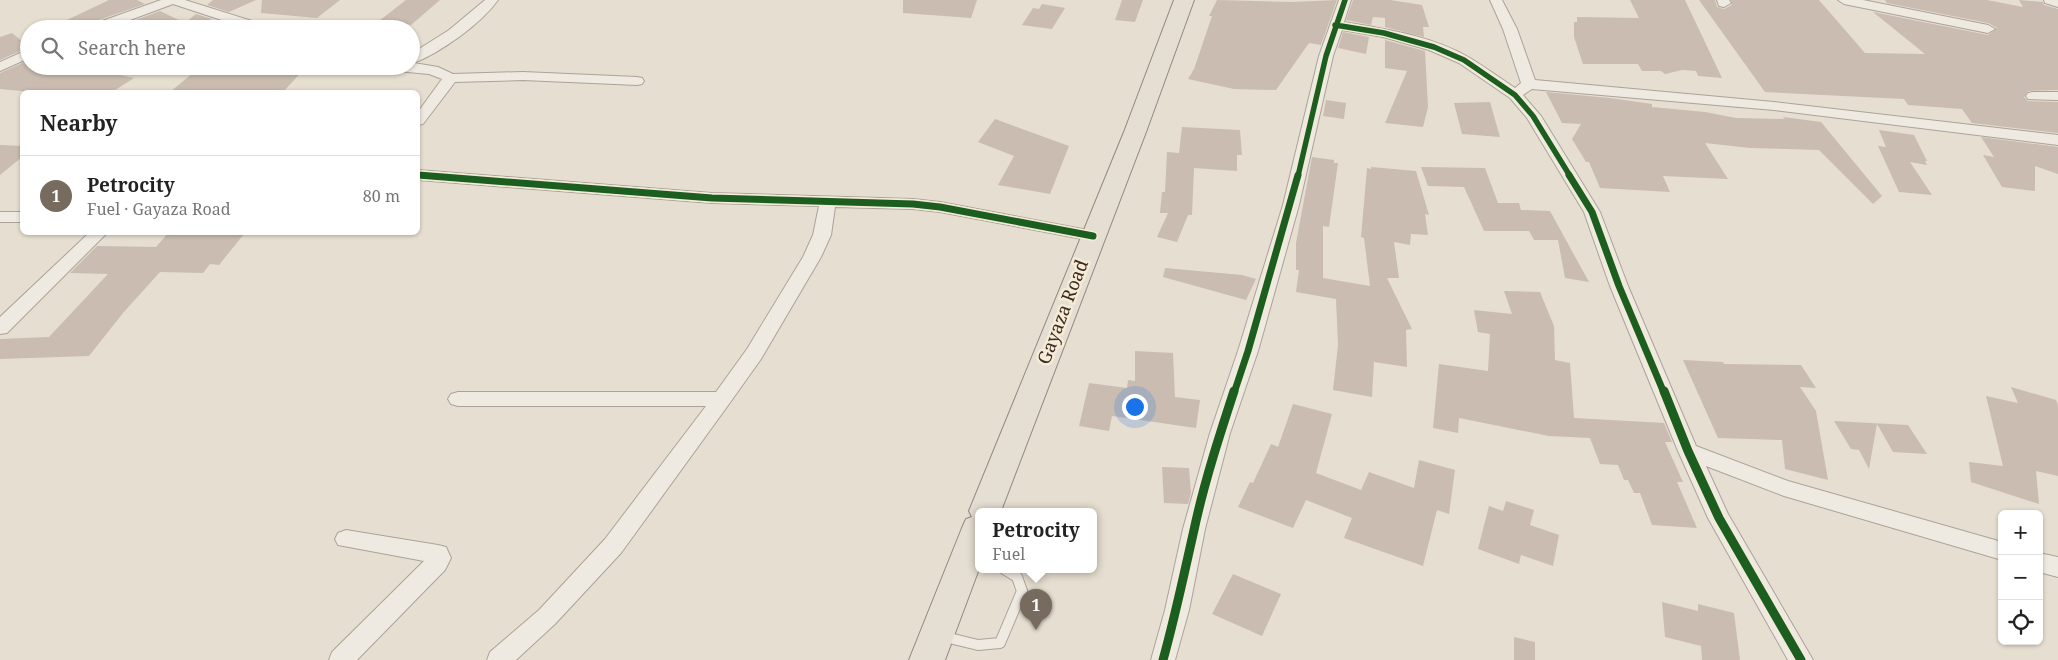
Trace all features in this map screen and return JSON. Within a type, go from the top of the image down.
[{"type":"main road","name":"Gayaza Road","points":[[986,508],[1184,0]]},
{"type":"main road","points":[[932,648],[975,545]]},
{"type":"street","points":[[118,20],[173,0],[236,20]]},
{"type":"street","points":[[420,55],[455,34],[473,20],[492,0]]},
{"type":"street","points":[[1163,660],[1177,610],[1194,529],[1220,433],[1248,351],[1291,205],[1335,25],[1345,0]]},
{"type":"street","points":[[1496,0],[1510,30],[1529,84]]},
{"type":"street","points":[[1844,0],[1988,29]]},
{"type":"street","points":[[2050,0],[2058,3]]},
{"type":"street","points":[[1335,25],[1384,33],[1434,47],[1464,60],[1515,95],[1533,116],[1592,212],[1619,286],[1688,452],[1719,518],[1801,660]]},
{"type":"street","points":[[0,67],[20,57]]},
{"type":"street","points":[[420,68],[433,70],[451,78],[508,76],[637,81]]},
{"type":"street","points":[[420,118],[451,78]]},
{"type":"street","points":[[1515,95],[1529,84],[1774,106],[2058,140]]},
{"type":"street","points":[[2033,96],[2058,96]]},
{"type":"street","points":[[420,175],[712,198],[913,204],[940,207],[1093,236]]},
{"type":"street","points":[[499,660],[547,617],[613,546],[722,399],[754,354],[812,257],[822,235],[828,202]]},
{"type":"street","points":[[0,217],[20,217]]},
{"type":"street","points":[[0,328],[97,235]]},
{"type":"street","points":[[458,399],[722,399]]},
{"type":"street","points":[[1688,452],[1784,488],[1998,550]]},
{"type":"street","points":[[341,660],[440,558],[438,554],[346,539]]},
{"type":"street","points":[[2043,563],[2058,568]]},
{"type":"lane","points":[[932,648],[990,646],[1000,643],[1022,591],[1022,585],[1017,576],[1011,573]]},
{"type":"building","points":[[109,0],[137,0],[145,4],[99,20],[67,20]]},
{"type":"building","points":[[213,0],[256,0],[229,12],[207,5]]},
{"type":"building","points":[[262,0],[340,0],[317,18],[261,13]]},
{"type":"building","points":[[406,0],[440,0],[417,20],[380,20]]},
{"type":"building","points":[[903,0],[977,0],[971,18],[903,13]]},
{"type":"building","points":[[1122,0],[1143,0],[1135,22],[1115,20]]},
{"type":"building","points":[[1217,0],[1292,2],[1337,0],[1321,45],[1309,43],[1276,90],[1234,89],[1188,79],[1194,69],[1212,16],[1209,16]]},
{"type":"building","points":[[1353,0],[1390,0],[1422,5],[1429,27],[1423,27],[1424,37],[1385,27],[1385,18],[1373,17],[1371,25],[1346,20]]},
{"type":"building","points":[[1630,0],[1685,0],[1722,78],[1698,76],[1696,71],[1682,70],[1665,74],[1661,71],[1642,71],[1638,64],[1583,64],[1574,37],[1574,22],[1577,22],[1577,17],[1639,18]]},
{"type":"building","points":[[1699,0],[1715,0],[1717,7],[1724,9],[1732,5],[1731,0],[1819,0],[1865,53],[1925,54],[1873,12],[1988,35],[1997,28],[1988,23],[1887,3],[1885,0],[1987,0],[2023,7],[2019,0],[2043,2],[2044,5],[2058,9],[2058,90],[2028,91],[2024,97],[2028,101],[2058,102],[2058,133],[1972,123],[1962,109],[1908,105],[1904,99],[1765,92]]},
{"type":"building","points":[[1042,4],[1065,8],[1052,29],[1022,25],[1033,8],[1039,9]]},
{"type":"building","points":[[160,11],[179,20],[136,20]]},
{"type":"building","points":[[196,14],[212,19],[209,20],[189,20]]},
{"type":"building","points":[[1343,32],[1369,37],[1366,54],[1338,48]]},
{"type":"building","points":[[12,33],[20,40],[20,51],[0,60],[0,37]]},
{"type":"building","points":[[1385,40],[1425,51],[1428,107],[1423,127],[1385,123],[1407,71],[1385,68]]},
{"type":"building","points":[[20,64],[20,75],[120,75],[134,78],[115,90],[20,91],[0,89],[0,73]]},
{"type":"building","points":[[191,75],[299,75],[285,90],[172,90]]},
{"type":"building","points":[[1546,92],[1610,98],[1652,104],[1652,107],[1705,112],[1736,118],[1785,119],[1783,117],[1821,122],[1882,196],[1873,204],[1819,150],[1750,148],[1705,143],[1728,179],[1663,176],[1670,192],[1600,188],[1589,162],[1586,162],[1572,139],[1581,124],[1562,123]]},
{"type":"building","points":[[1326,100],[1346,103],[1344,119],[1323,116]]},
{"type":"building","points":[[1490,102],[1500,137],[1462,134],[1454,103]]},
{"type":"building","points":[[995,119],[1069,146],[1050,194],[998,185],[1014,156],[978,142]]},
{"type":"building","points":[[1182,127],[1240,130],[1242,155],[1237,155],[1237,171],[1194,168],[1192,215],[1188,215],[1177,242],[1157,237],[1168,213],[1160,213],[1162,192],[1165,192],[1167,152],[1179,153]]},
{"type":"building","points":[[1879,130],[1914,135],[1927,161],[1925,161],[1927,165],[1910,162],[1932,195],[1899,192],[1878,146],[1886,147]]},
{"type":"building","points":[[1981,137],[2058,147],[2058,174],[2035,166],[2035,191],[2002,187],[1983,155],[1994,157]]},
{"type":"building","points":[[0,145],[20,146],[20,159],[0,175]]},
{"type":"building","points":[[1312,157],[1334,160],[1334,163],[1338,163],[1329,227],[1323,226],[1323,278],[1370,286],[1364,238],[1361,237],[1367,168],[1416,171],[1429,215],[1425,214],[1428,235],[1411,234],[1410,245],[1394,242],[1399,278],[1387,278],[1412,329],[1406,330],[1407,367],[1374,362],[1372,397],[1333,390],[1338,345],[1336,299],[1296,292],[1299,270],[1296,270],[1296,243]]},
{"type":"building","points":[[1421,167],[1485,168],[1498,203],[1519,203],[1521,210],[1550,211],[1589,282],[1565,278],[1558,240],[1534,240],[1529,231],[1484,231],[1464,187],[1428,186]]},
{"type":"building","points":[[166,235],[243,235],[219,265],[210,264],[203,273],[160,272],[123,313],[89,356],[0,359],[0,339],[49,337],[108,274],[70,273],[97,246],[156,247]]},
{"type":"building","points":[[1165,268],[1242,275],[1256,279],[1246,300],[1163,277]]},
{"type":"building","points":[[1504,291],[1540,292],[1554,326],[1555,360],[1570,363],[1574,418],[1664,423],[1672,442],[1665,442],[1683,482],[1677,482],[1697,528],[1652,525],[1640,493],[1634,493],[1628,480],[1624,480],[1618,465],[1600,464],[1590,438],[1549,436],[1459,418],[1458,433],[1433,428],[1439,364],[1488,371],[1490,334],[1478,332],[1474,310],[1512,314]]},
{"type":"building","points":[[1135,351],[1173,353],[1175,397],[1200,400],[1196,428],[1112,416],[1109,431],[1079,426],[1089,383],[1127,388],[1128,380],[1135,381]]},
{"type":"building","points":[[1683,360],[1723,362],[1724,364],[1801,365],[1816,388],[1800,387],[1816,411],[1828,480],[1785,469],[1782,440],[1718,438]]},
{"type":"building","points":[[2011,387],[2056,400],[2058,405],[2058,476],[2036,471],[2039,504],[1971,482],[1969,462],[2003,466],[1986,396],[2018,403]]},
{"type":"building","points":[[1293,404],[1332,414],[1316,473],[1361,490],[1369,472],[1414,488],[1419,460],[1455,470],[1449,514],[1437,510],[1423,566],[1344,538],[1352,518],[1306,500],[1293,528],[1238,507],[1250,482],[1253,483],[1271,444],[1278,447]]},
{"type":"building","points":[[1834,421],[1908,425],[1927,454],[1893,452],[1877,424],[1869,469],[1859,450],[1851,449]]},
{"type":"building","points":[[1162,467],[1189,468],[1191,493],[1188,504],[1164,503]]},
{"type":"building","points":[[1506,501],[1534,510],[1530,525],[1559,535],[1553,566],[1521,555],[1519,564],[1478,549],[1489,506],[1503,511]]},
{"type":"building","points":[[1233,574],[1281,594],[1262,636],[1212,614]]},
{"type":"building","points":[[1662,602],[1698,611],[1698,604],[1734,613],[1740,660],[1702,660],[1701,646],[1665,637]]},
{"type":"building","points":[[1514,637],[1535,642],[1535,660],[1514,660]]},
{"type":"cycle path","points":[[1163,660],[1177,610],[1194,529],[1220,433],[1248,351],[1291,205],[1326,56],[1345,0]]},
{"type":"cycle path","points":[[1335,25],[1384,33],[1434,47],[1464,60],[1515,95],[1533,116],[1592,212],[1619,286],[1688,451],[1719,518],[1801,660]]},
{"type":"cycle path","points":[[420,175],[712,198],[913,204],[940,207],[1093,236]]},
{"type":"place","name":"Petrocity","points":[[1036,630]]}]
